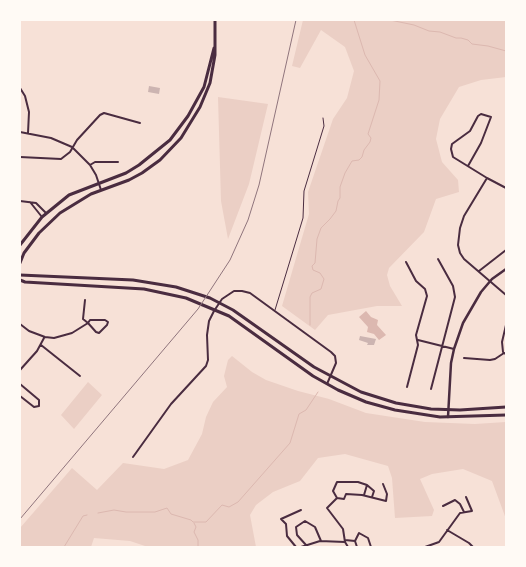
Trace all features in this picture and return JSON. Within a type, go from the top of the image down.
[{"type":"main road","points":[[20,263],[29,246],[49,222],[73,204],[142,173],[175,146],[200,107],[210,74],[212,54],[215,47],[215,20]]},
{"type":"main road","points":[[20,246],[42,217],[69,195],[139,165],[170,140],[188,116],[210,74]]},
{"type":"main road","points":[[20,275],[141,281],[191,291],[234,310],[314,367],[361,392],[412,406],[448,410],[506,408]]},
{"type":"main road","points":[[20,280],[25,282],[144,289],[186,298],[229,316],[307,372],[359,399],[417,415],[448,418],[506,415]]},
{"type":"street","points":[[20,88],[25,96],[29,112],[28,133]]},
{"type":"street","points":[[20,157],[61,159],[66,156],[100,115],[104,114],[140,123]]},
{"type":"street","points":[[468,166],[491,118],[481,114],[470,131],[452,144],[453,157],[487,178],[506,188]]},
{"type":"street","points":[[20,132],[51,138],[72,147],[90,165],[101,190]]},
{"type":"street","points":[[90,165],[95,162],[118,162]]},
{"type":"street","points":[[487,178],[464,216],[459,235],[460,252],[464,259],[506,295]]},
{"type":"street","points":[[20,201],[36,203],[46,213]]},
{"type":"street","points":[[30,202],[42,217]]},
{"type":"street","points":[[479,271],[506,250]]},
{"type":"street","points":[[431,389],[455,297],[453,286],[438,259]]},
{"type":"street","points":[[406,262],[416,281],[425,289],[427,296],[416,335],[418,340],[407,387]]},
{"type":"street","points":[[448,418],[449,383],[454,349],[470,308],[490,281],[506,269]]},
{"type":"street","points":[[133,457],[171,404],[206,366],[208,357],[208,326],[214,311],[222,299],[231,292],[242,291],[250,293],[336,356],[336,363],[327,384]]},
{"type":"street","points":[[20,324],[29,331],[45,337],[63,336],[88,323],[90,320],[105,320],[108,322],[99,333],[96,332],[88,323],[83,319],[85,300]]},
{"type":"street","points":[[464,358],[490,360],[505,353],[502,342],[506,325]]},
{"type":"street","points":[[20,370],[41,345],[45,337]]},
{"type":"street","points":[[418,340],[454,349]]},
{"type":"street","points":[[41,345],[80,376]]},
{"type":"street","points":[[20,384],[39,400],[39,406],[34,407],[20,396]]},
{"type":"street","points":[[337,498],[333,492],[337,482],[358,482],[367,485],[374,491],[372,497]]},
{"type":"street","points":[[348,547],[343,529],[327,508],[337,498],[344,498],[346,494],[364,495],[386,501],[387,494],[383,484]]},
{"type":"street","points":[[364,495],[367,485]]},
{"type":"street","points":[[425,547],[439,542],[460,513],[472,511],[466,497]]},
{"type":"street","points":[[443,506],[455,500],[460,504],[464,512]]},
{"type":"street","points":[[296,547],[287,536],[286,524],[281,519],[302,510]]},
{"type":"street","points":[[306,545],[297,535],[296,527],[305,521],[315,527],[321,541]]},
{"type":"street","points":[[447,530],[470,543],[473,547]]},
{"type":"street","points":[[357,547],[356,541],[359,533],[368,538],[371,547]]},
{"type":"street","points":[[301,547],[321,541],[356,541]]},
{"type":"lane","points":[[274,311],[303,218],[304,191],[324,126],[323,118]]},
{"type":"shaded area","points":[[303,20],[506,20],[506,77],[481,80],[459,87],[440,119],[436,139],[442,162],[458,180],[459,192],[436,199],[424,232],[389,268],[387,275],[390,286],[402,306],[377,306],[328,315],[315,330],[282,306],[309,214],[308,192],[333,119],[347,98],[354,71],[345,47],[321,30],[300,68],[292,66]]},
{"type":"shaded area","points":[[218,97],[268,104],[249,184],[228,239],[221,201]]},
{"type":"shaded area","points":[[366,311],[371,317],[378,320],[377,325],[386,335],[379,340],[374,334],[367,332],[368,327],[359,317]]},
{"type":"shaded area","points":[[232,356],[252,372],[266,380],[329,399],[366,413],[425,422],[475,424],[506,422],[506,519],[492,481],[463,469],[432,474],[420,479],[434,510],[432,516],[395,518],[392,478],[388,466],[345,454],[318,458],[300,481],[273,492],[256,505],[250,515],[256,547],[148,547],[130,541],[94,538],[91,547],[20,547],[20,528],[72,468],[97,490],[123,463],[164,469],[188,460],[202,434],[206,417],[213,402],[227,387],[224,376],[228,360]]},
{"type":"shaded area","points":[[88,382],[102,395],[74,429],[61,415]]},
{"type":"building","points":[[149,86],[160,88],[159,94],[148,92]]},
{"type":"building","points":[[360,336],[376,339],[374,345],[367,345],[368,343],[359,340]]},
{"type":"waterway","points":[[310,325],[310,297],[312,293],[321,289],[324,279],[320,273],[313,270],[312,266],[315,263],[317,239],[321,228],[336,211],[340,198],[340,187],[345,173],[352,161],[359,160],[362,157],[364,150],[370,142],[371,138],[368,134],[379,100],[380,81],[365,55],[354,20]]},
{"type":"waterway","points":[[390,20],[468,40],[472,44],[506,51]]},
{"type":"waterway","points":[[98,513],[114,510],[155,512],[167,508],[171,514],[193,522],[206,522],[222,505],[229,507],[238,502],[290,443],[299,414],[306,410],[318,392]]},
{"type":"waterway","points":[[64,547],[83,516],[87,515]]},
{"type":"waterway","points":[[194,523],[198,547]]},
{"type":"railway","points":[[20,519],[198,309],[230,260],[248,220],[259,185],[296,20]]}]
